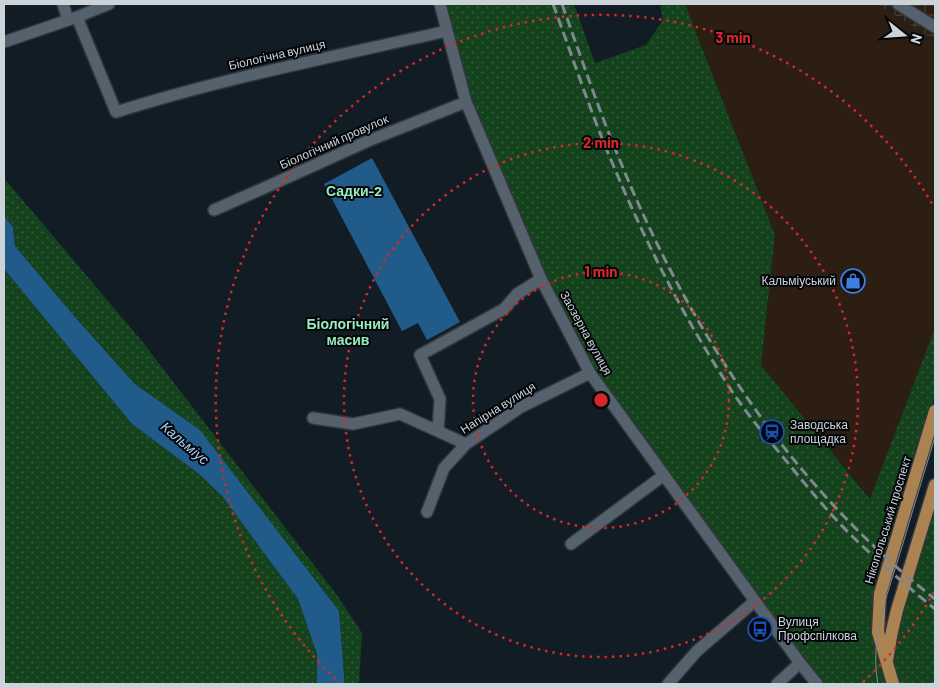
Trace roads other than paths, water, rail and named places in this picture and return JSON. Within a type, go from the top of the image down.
[{"type":"main road","name":"Нікопольський проспект","points":[[887,663],[878,632],[880,594],[935,411]]},
{"type":"main road","points":[[892,684],[887,663],[892,630],[935,485]]},
{"type":"street","points":[[63,4],[72,19]]},
{"type":"street","points":[[4,42],[72,19],[109,4]]},
{"type":"street","name":"Заозерна вулиця","points":[[440,4],[466,102],[541,279],[590,373],[817,684]]},
{"type":"street","points":[[898,4],[935,27]]},
{"type":"street","name":"Біологічна вулиця","points":[[72,19],[116,112],[212,84],[447,31]]},
{"type":"street","name":"Біологічний провулок","points":[[214,210],[368,141],[466,102]]},
{"type":"street","points":[[438,431],[440,398],[420,355],[504,309],[517,294],[541,279]]},
{"type":"street","name":"Напірна вулиця","points":[[427,512],[444,468],[466,444],[522,407],[590,373]]},
{"type":"street","points":[[313,418],[353,424],[400,414],[466,444]]},
{"type":"street","points":[[571,544],[664,475]]},
{"type":"street","points":[[668,684],[697,651],[755,601]]},
{"type":"street","points":[[776,684],[800,663]]},
{"type":"water","points":[[372,158],[460,322],[427,340],[418,323],[402,331],[324,184]]},
{"type":"water","name":"Кальміус","points":[[4,216],[13,227],[15,246],[74,316],[135,384],[200,430],[339,611],[344,684],[317,684],[317,654],[298,599],[223,497],[199,474],[132,424],[4,269]]},
{"type":"tram line","points":[[878,684],[876,650],[881,616],[935,437]]},
{"type":"railway","points":[[553,4],[598,127],[638,222],[679,304],[726,382],[760,430],[836,520],[935,609]]},
{"type":"railway","points":[[562,4],[605,124],[648,225],[679,286],[713,345],[750,402],[791,456],[835,507],[883,555],[935,599]]},
{"type":"place","name":"Кальміуський","points":[[853,281]]},
{"type":"place","name":"Заводська площадка","points":[[772,432]]},
{"type":"place","name":"Вулиця Профспілкова","points":[[760,629]]},
{"type":"district","name":"Садки-2","points":[[354,191]]},
{"type":"district","name":"Біологічний масив","points":[[348,332]]}]
